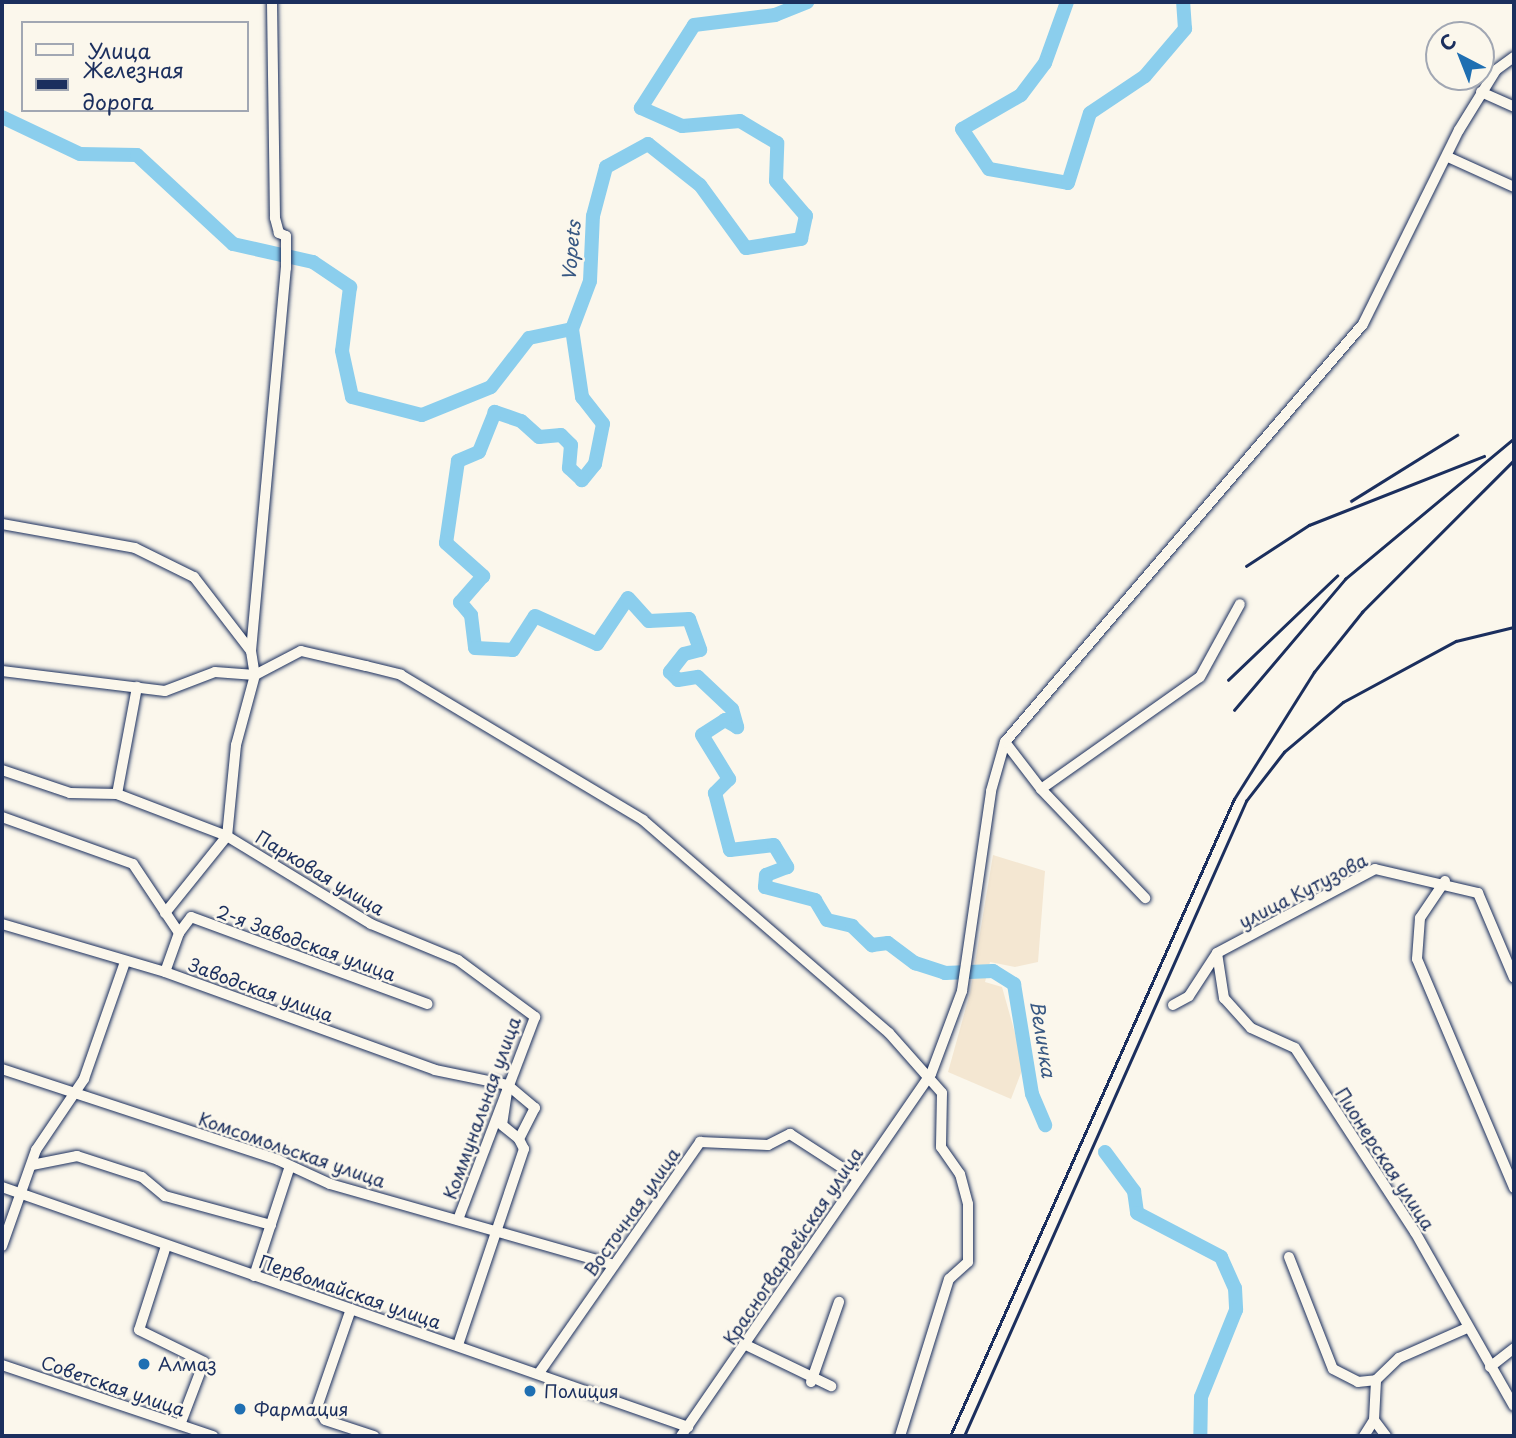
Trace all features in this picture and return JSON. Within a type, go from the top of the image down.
[{"type":"street","points":[[251,651],[286,236],[278,233],[275,218],[272,2]]},
{"type":"street","points":[[1145,898],[1041,789],[1005,742],[1363,324],[1481,92],[1514,57]]},
{"type":"street","points":[[1481,92],[1514,107]]},
{"type":"street","points":[[1448,157],[1514,187]]},
{"type":"street","name":"Парковая улица","points":[[2,524],[135,548],[172,563],[208,592],[251,651],[255,675],[236,745],[227,836],[371,924],[458,960]]},
{"type":"street","points":[[1041,789],[1200,677],[1240,604]]},
{"type":"street","points":[[2,671],[164,691],[215,671],[255,675],[301,651],[401,675],[643,820],[930,1074],[942,1093],[941,1147],[960,1174],[971,1228],[968,1262],[949,1279],[900,1436]]},
{"type":"street","points":[[117,794],[137,687]]},
{"type":"street","name":"Красногвардейская улица","points":[[685,1432],[930,1074],[962,991],[964,957],[1005,742]]},
{"type":"street","points":[[2,770],[70,793],[117,794],[227,836],[165,913]]},
{"type":"street","points":[[2,817],[133,864],[178,933],[164,972]]},
{"type":"street","name":"улица Кутузова","points":[[1217,953],[1375,869],[1445,881],[1478,893],[1514,978]]},
{"type":"street","points":[[1445,881],[1420,918],[1417,959],[1514,1188]]},
{"type":"street","name":"2-я Заводская улица","points":[[178,933],[191,917],[428,1004]]},
{"type":"street","name":"Заводская улица","points":[[2,924],[164,972],[435,1070],[508,1085]]},
{"type":"street","points":[[1173,1005],[1189,996],[1217,953]]},
{"type":"street","name":"Пионерская улица","points":[[1217,953],[1223,998],[1251,1028],[1295,1048],[1415,1232],[1467,1328],[1514,1406]]},
{"type":"street","name":"Коммунальная улица","points":[[458,960],[535,1017],[458,1220]]},
{"type":"street","points":[[2,1246],[32,1165],[74,1092],[125,962]]},
{"type":"street","name":"Комсомольская улица","points":[[2,1069],[278,1160],[289,1169],[614,1265]]},
{"type":"street","points":[[508,1085],[535,1108],[519,1139]]},
{"type":"street","points":[[458,1345],[499,1232],[524,1149],[519,1139],[502,1125],[508,1085]]},
{"type":"street","name":"Восточная улица","points":[[539,1373],[700,1142],[768,1145],[790,1135],[858,1178]]},
{"type":"street","points":[[32,1165],[77,1156],[142,1177],[164,1196],[271,1225]]},
{"type":"street","points":[[254,1276],[289,1169]]},
{"type":"street","name":"Первомайская улица","points":[[2,1187],[539,1373],[685,1432]]},
{"type":"street","points":[[166,1246],[139,1330],[204,1362],[180,1425]]},
{"type":"street","points":[[1289,1257],[1333,1369],[1358,1382],[1376,1380],[1399,1358],[1467,1328]]},
{"type":"street","points":[[811,1382],[839,1302]]},
{"type":"street","points":[[351,1309],[317,1407],[325,1420],[374,1436]]},
{"type":"street","points":[[744,1345],[811,1382],[831,1387]]},
{"type":"street","points":[[1490,1367],[1514,1349]]},
{"type":"street","name":"Советская улица","points":[[2,1365],[213,1436]]},
{"type":"street","points":[[1364,1436],[1374,1420],[1376,1380]]},
{"type":"street","points":[[1374,1420],[1386,1436]]},
{"type":"shaded area","points":[[993,855],[1045,871],[1038,962],[1015,967],[990,962],[985,982],[1002,987],[1024,1065],[1011,1099],[948,1072],[970,993]]},
{"type":"waterway","name":"Vopets","points":[[2,117],[80,154],[137,155],[233,244],[313,262],[350,287],[342,351],[352,397],[422,415],[491,387],[529,338],[572,329],[590,281],[593,216],[606,167],[648,144],[700,185],[746,248],[801,239],[806,216],[776,181],[777,143],[740,121],[682,126],[641,108],[694,25],[775,15],[808,2]]},
{"type":"waterway","name":"Vopets","points":[[1067,2],[1045,63],[1021,95],[962,129],[989,169],[1068,183],[1090,113],[1145,76],[1185,29],[1183,2]]},
{"type":"waterway","name":"Величка","points":[[572,329],[582,397],[603,424],[595,464],[582,480],[569,468],[571,445],[561,435],[539,437],[521,421],[495,412],[479,452],[458,461],[446,543],[483,576],[460,602],[471,615],[475,648],[513,650],[535,616],[597,644],[628,598],[649,621],[689,619],[700,650],[684,654],[670,672],[678,680],[698,677],[732,709],[737,727],[725,720],[702,735],[729,779],[715,793],[730,850],[774,845],[787,867],[766,875],[765,887],[815,900],[827,920],[852,926],[872,945],[888,943],[915,963],[945,973],[993,971],[1014,984],[1032,1094],[1045,1125]]},
{"type":"waterway","name":"Величка","points":[[1105,1152],[1134,1191],[1137,1213],[1221,1257],[1235,1288],[1236,1310],[1201,1397],[1200,1436]]},
{"type":"railway","points":[[1351,501],[1457,435]]},
{"type":"railway","points":[[1234,710],[1345,579],[1514,438]]},
{"type":"railway","points":[[1246,566],[1309,525],[1484,456]]},
{"type":"railway","points":[[950,1436],[1234,799],[1314,672],[1362,612],[1514,460]]},
{"type":"railway","points":[[1228,680],[1337,576]]},
{"type":"railway","points":[[964,1436],[1246,801],[1284,752],[1343,702],[1456,641],[1514,627]]},
{"type":"place","name":"Алмаз","points":[[144,1364]]},
{"type":"place","name":"Полиция","points":[[530,1391]]},
{"type":"place","name":"Фармация","points":[[240,1409]]}]
